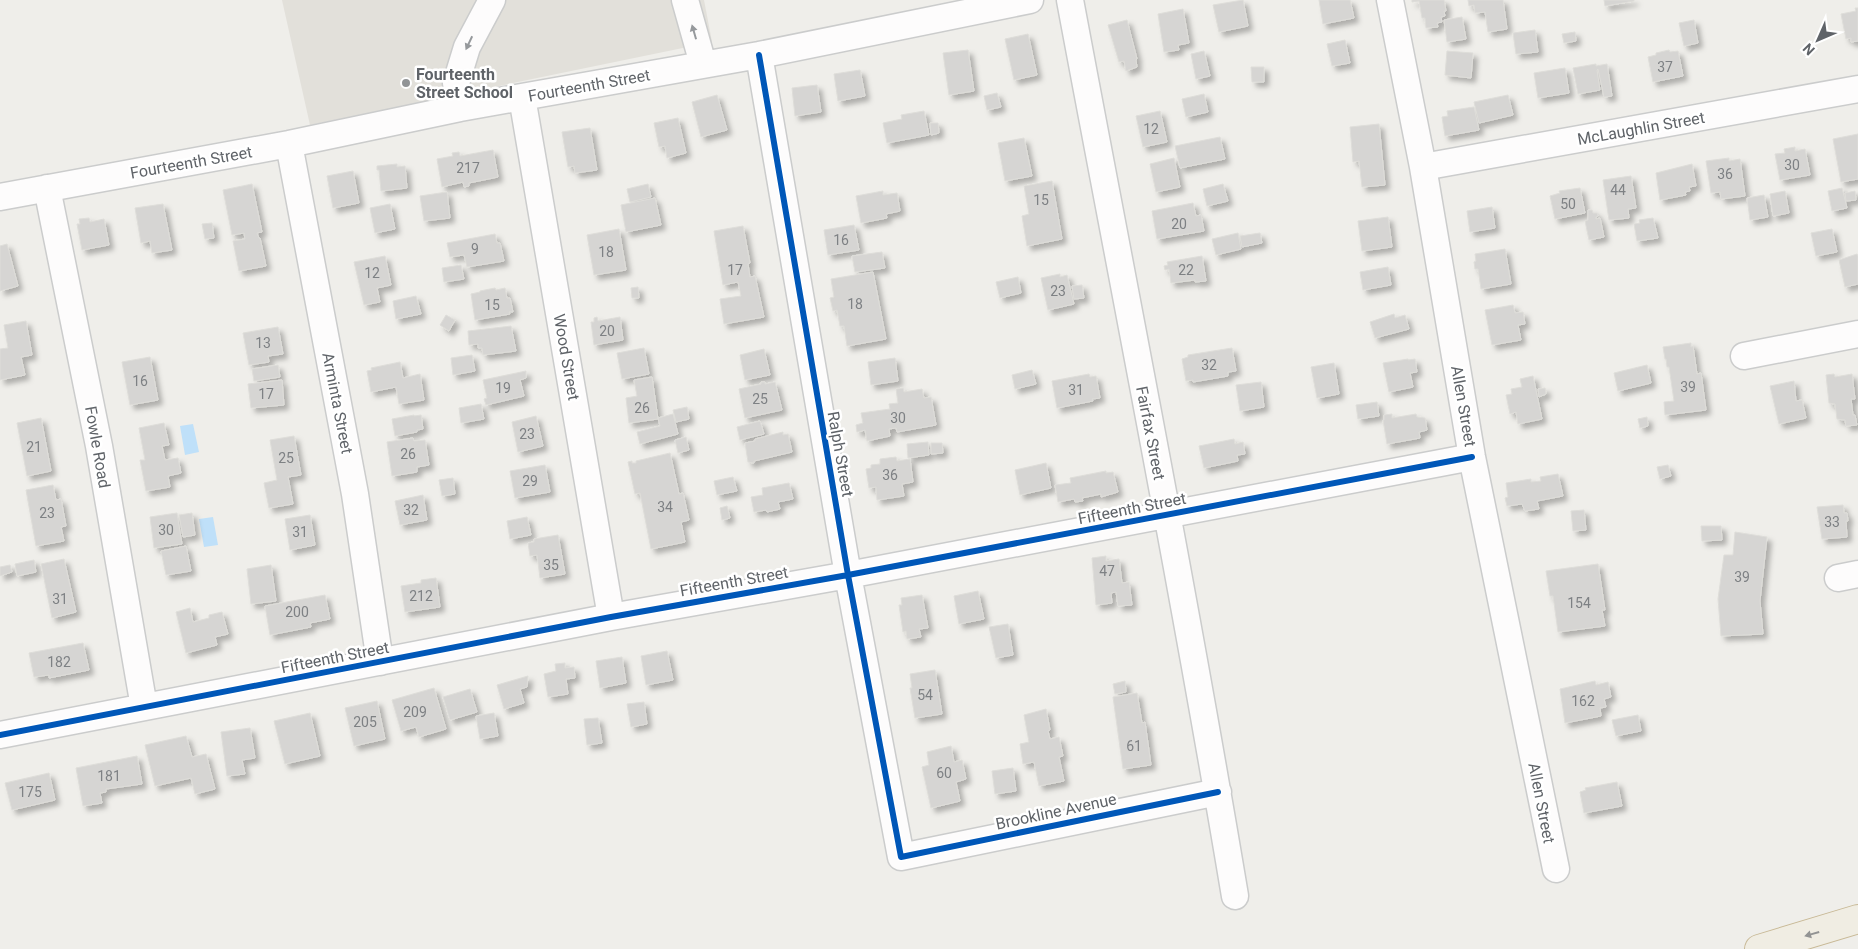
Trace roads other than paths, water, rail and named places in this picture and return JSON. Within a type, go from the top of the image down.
[{"type":"highway","points":[[1759,949],[1858,919]]},
{"type":"street","points":[[460,108],[456,83],[467,47],[492,0]]},
{"type":"street","points":[[684,0],[703,64]]},
{"type":"street","name":"Fourteenth Street","points":[[0,197],[289,144],[460,108],[758,54],[1030,0]]},
{"type":"street","name":"Fairfax Street","points":[[1070,0],[1218,792],[1235,896]]},
{"type":"street","name":"Allen Street","points":[[1390,0],[1423,167],[1472,457],[1556,869]]},
{"type":"street","name":"Ralph Street","points":[[758,54],[848,575],[900,857]]},
{"type":"street","name":"McLaughlin Street","points":[[1423,167],[1858,89]]},
{"type":"street","name":"Wood Street","points":[[522,97],[612,617]]},
{"type":"street","name":"Arminta Street","points":[[289,144],[355,494],[380,662]]},
{"type":"street","name":"Fowle Road","points":[[47,188],[99,446],[144,707]]},
{"type":"street","points":[[1744,356],[1858,334]]},
{"type":"street","name":"Fifteenth Street","points":[[0,735],[612,617],[848,575],[1472,457]]},
{"type":"street","name":"Brookline Avenue","points":[[900,857],[1218,792]]},
{"type":"water","points":[[193,424],[199,452],[185,455],[180,426]]},
{"type":"water","points":[[213,517],[218,545],[204,547],[199,519]]},
{"type":"place","name":"Fourteenth Street School","points":[[406,83]]}]
